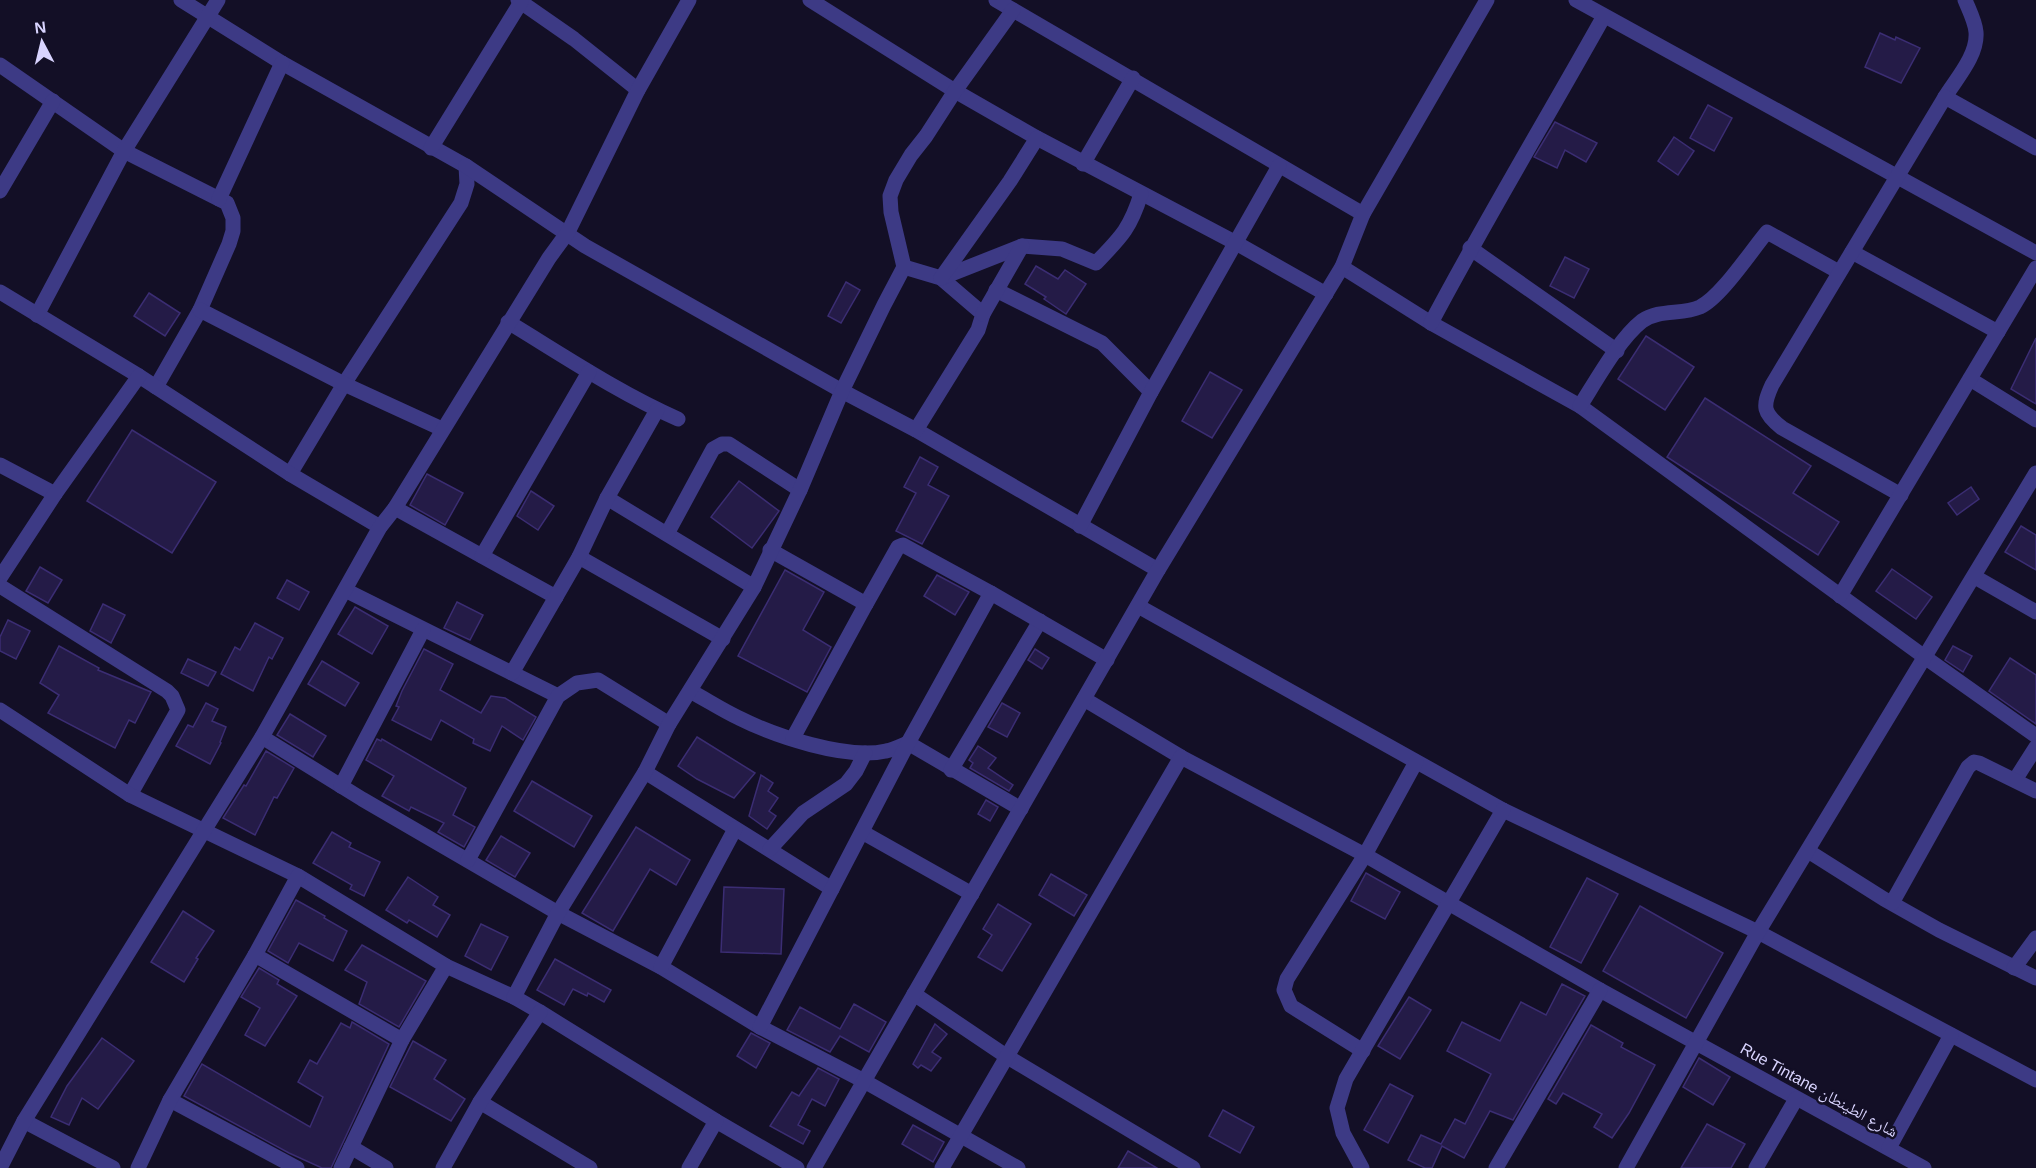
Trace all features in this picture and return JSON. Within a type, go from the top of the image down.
[{"type":"street","points":[[181,0],[282,63],[466,166],[568,232],[585,246],[842,391],[916,430],[1158,570]]},
{"type":"street","points":[[37,315],[124,151],[218,0]]},
{"type":"street","points":[[0,1168],[24,1120],[262,737],[380,527],[394,508],[508,322],[568,232],[638,90],[689,0]]},
{"type":"street","points":[[996,0],[1364,214]]},
{"type":"street","points":[[814,1168],[1158,570],[1342,267],[1364,214],[1487,0]]},
{"type":"street","points":[[1576,0],[2036,253]]},
{"type":"street","points":[[1901,495],[1782,429],[1765,409],[1765,399],[1973,50],[1976,34],[1965,0]]},
{"type":"street","points":[[431,148],[519,1],[638,90]]},
{"type":"street","points":[[815,1],[955,91],[1083,164],[1236,243],[1326,294]]},
{"type":"street","points":[[514,998],[558,913],[645,772],[669,724],[754,587],[800,490],[842,391],[904,267],[891,212],[890,196],[896,180],[955,91],[1013,10]]},
{"type":"street","points":[[1431,323],[1470,248],[1552,110],[1604,16]]},
{"type":"street","points":[[219,199],[282,63]]},
{"type":"street","points":[[0,65],[124,151],[227,203],[231,210],[233,231],[200,310],[156,387]]},
{"type":"street","points":[[1083,164],[1133,78]]},
{"type":"street","points":[[1945,97],[2036,148]]},
{"type":"street","points":[[0,191],[53,101]]},
{"type":"street","points":[[941,278],[1010,181],[1037,138]]},
{"type":"street","points":[[1080,526],[1151,392],[1279,165]]},
{"type":"street","points":[[290,474],[344,384],[461,203],[467,184],[466,166]]},
{"type":"street","points":[[941,278],[1022,246],[1062,249],[1096,263],[1120,239],[1133,219],[1141,194]]},
{"type":"street","points":[[1580,406],[1629,333],[1644,320],[1662,314],[1685,313],[1702,306],[1716,296],[1767,232],[1839,272]]},
{"type":"street","points":[[916,430],[978,330],[983,314],[1022,246]]},
{"type":"street","points":[[1470,248],[1617,351]]},
{"type":"street","points":[[1852,252],[1998,332]]},
{"type":"street","points":[[904,267],[941,278],[983,314]]},
{"type":"street","points":[[1342,267],[1431,323],[1580,406],[2036,736]]},
{"type":"street","points":[[1840,596],[2036,268]]},
{"type":"street","points":[[996,290],[1102,343],[1151,392]]},
{"type":"street","points":[[0,292],[139,376],[290,474],[380,527]]},
{"type":"street","points":[[200,310],[344,384],[442,429]]},
{"type":"street","points":[[508,322],[589,372],[678,420]]},
{"type":"street","points":[[482,556],[589,372]]},
{"type":"street","points":[[0,578],[55,494],[139,376]]},
{"type":"street","points":[[1970,379],[2036,420]]},
{"type":"street","points":[[512,673],[579,557],[607,498],[657,410]]},
{"type":"street","points":[[667,534],[713,449],[722,444],[729,444],[800,490]]},
{"type":"street","points":[[0,465],[55,494]]},
{"type":"street","points":[[1626,1168],[1758,932],[2036,473]]},
{"type":"street","points":[[607,498],[754,587]]},
{"type":"street","points":[[394,508],[556,597]]},
{"type":"street","points":[[793,738],[898,547],[903,545],[1107,660]]},
{"type":"street","points":[[770,550],[867,604]]},
{"type":"street","points":[[579,557],[723,639]]},
{"type":"street","points":[[1975,577],[2036,612]]},
{"type":"street","points":[[0,586],[172,696],[178,710],[130,795]]},
{"type":"street","points":[[345,590],[558,696]]},
{"type":"street","points":[[760,1027],[908,743],[991,593]]},
{"type":"street","points":[[1138,606],[1503,810],[1758,932],[2036,1080]]},
{"type":"street","points":[[951,770],[1040,621]]},
{"type":"street","points":[[340,786],[423,630]]},
{"type":"street","points":[[468,860],[558,696],[577,683],[598,680],[669,724]]},
{"type":"street","points":[[690,691],[743,721],[771,732],[834,750],[865,753],[886,752],[908,743]]},
{"type":"street","name":"Rue Tintane شارع الطينطان","points":[[1084,699],[1181,757],[1365,855],[1600,990],[1924,1168]]},
{"type":"street","points":[[0,710],[130,795],[298,876],[446,966],[540,1012],[716,1121],[797,1168]]},
{"type":"street","points":[[262,737],[340,786],[558,913],[661,967],[760,1027],[864,1081],[1018,1168]]},
{"type":"street","points":[[908,743],[1021,809]]},
{"type":"street","points":[[2015,780],[2036,747]]},
{"type":"street","points":[[770,849],[803,813],[846,784],[865,753]]},
{"type":"street","points":[[942,1168],[1181,757]]},
{"type":"street","points":[[1363,1052],[1291,1006],[1284,990],[1287,979],[1365,855],[1416,762]]},
{"type":"street","points":[[1892,903],[1968,767],[1974,762],[2036,791]]},
{"type":"street","points":[[645,772],[832,889]]},
{"type":"street","points":[[1362,1168],[1343,1133],[1337,1108],[1346,1079],[1503,810]]},
{"type":"street","points":[[661,967],[735,829]]},
{"type":"street","points":[[862,832],[972,894]]},
{"type":"street","points":[[1808,851],[1939,930],[2036,978]]},
{"type":"street","points":[[138,1168],[170,1100],[255,955],[298,876]]},
{"type":"street","points":[[2014,968],[2036,938]]},
{"type":"street","points":[[255,955],[402,1040]]},
{"type":"street","points":[[341,1168],[402,1040],[446,966]]},
{"type":"street","points":[[1496,1168],[1600,990]]},
{"type":"street","points":[[914,994],[1006,1056],[1193,1168]]},
{"type":"street","points":[[443,1168],[480,1102],[540,1012]]},
{"type":"street","points":[[1889,1148],[1951,1035]]},
{"type":"street","points":[[1756,1168],[1796,1099]]},
{"type":"street","points":[[170,1100],[297,1168]]},
{"type":"street","points":[[480,1102],[590,1168]]},
{"type":"street","points":[[24,1120],[113,1168]]},
{"type":"street","points":[[689,1168],[716,1121]]},
{"type":"street","points":[[351,1148],[380,1167]]},
{"type":"building","points":[[1880,33],[1895,40],[1896,37],[1920,48],[1901,83],[1865,67]]},
{"type":"building","points":[[1708,105],[1732,118],[1714,151],[1690,138]]},
{"type":"building","points":[[1555,122],[1597,143],[1586,162],[1565,150],[1557,168],[1534,157]]},
{"type":"building","points":[[1674,137],[1694,151],[1678,175],[1658,161]]},
{"type":"building","points":[[1565,257],[1589,269],[1574,298],[1550,286]]},
{"type":"building","points":[[1036,266],[1058,279],[1065,270],[1086,284],[1066,314],[1044,299],[1046,297],[1025,284]]},
{"type":"building","points":[[846,282],[860,290],[841,323],[828,316]]},
{"type":"building","points":[[149,293],[180,313],[165,336],[134,316]]},
{"type":"building","points":[[1646,336],[1694,367],[1665,410],[1618,379]]},
{"type":"building","points":[[2036,338],[2036,404],[2011,389]]},
{"type":"building","points":[[1210,372],[1242,390],[1212,438],[1182,421]]},
{"type":"building","points":[[1705,398],[1811,466],[1793,493],[1839,522],[1818,555],[1667,457]]},
{"type":"building","points":[[132,430],[216,482],[172,553],[87,501]]},
{"type":"building","points":[[920,457],[938,467],[928,485],[949,496],[922,544],[896,531],[916,493],[904,487]]},
{"type":"building","points":[[427,474],[463,493],[445,525],[410,505]]},
{"type":"building","points":[[739,481],[779,511],[752,548],[711,517]]},
{"type":"building","points":[[1971,487],[1979,499],[1957,515],[1948,503]]},
{"type":"building","points":[[531,491],[554,506],[538,530],[517,516]]},
{"type":"building","points":[[2021,526],[2036,535],[2036,570],[2005,552]]},
{"type":"building","points":[[40,567],[62,580],[48,603],[26,591]]},
{"type":"building","points":[[1892,569],[1932,597],[1916,619],[1876,591]]},
{"type":"building","points":[[785,570],[824,592],[803,630],[831,647],[807,692],[738,656]]},
{"type":"building","points":[[937,575],[969,592],[955,615],[924,596]]},
{"type":"building","points":[[287,580],[309,592],[299,610],[277,598]]},
{"type":"building","points":[[457,602],[483,615],[470,640],[444,628]]},
{"type":"building","points":[[103,604],[125,615],[111,643],[90,631]]},
{"type":"building","points":[[355,607],[388,626],[372,654],[338,634]]},
{"type":"building","points":[[8,620],[30,631],[16,659],[0,651],[0,637]]},
{"type":"building","points":[[255,623],[283,638],[272,659],[269,657],[253,691],[221,674],[235,647],[240,650]]},
{"type":"building","points":[[59,646],[99,668],[98,670],[151,692],[135,723],[129,720],[115,748],[48,713],[59,695],[40,683]]},
{"type":"building","points":[[1953,646],[1972,656],[1963,672],[1945,660]]},
{"type":"building","points":[[424,649],[453,664],[440,690],[481,713],[491,696],[505,698],[536,717],[523,740],[502,726],[490,751],[473,743],[474,739],[441,720],[431,740],[392,720],[399,707],[396,706],[402,691]]},
{"type":"building","points":[[1035,649],[1049,658],[1042,669],[1028,660]]},
{"type":"building","points":[[2010,658],[2036,675],[2036,724],[1989,691]]},
{"type":"building","points":[[188,659],[216,672],[208,686],[181,673]]},
{"type":"building","points":[[322,661],[359,683],[345,706],[308,684]]},
{"type":"building","points":[[206,703],[218,709],[212,721],[226,727],[210,764],[176,746],[188,725],[193,727]]},
{"type":"building","points":[[1002,703],[1020,713],[1007,737],[988,727]]},
{"type":"building","points":[[290,714],[326,736],[313,757],[277,735]]},
{"type":"building","points":[[697,737],[755,773],[734,798],[697,779],[678,766]]},
{"type":"building","points":[[377,739],[381,741],[382,739],[466,788],[453,815],[475,827],[464,847],[438,832],[444,823],[411,807],[409,811],[382,796],[394,776],[366,760]]},
{"type":"building","points":[[978,746],[996,758],[988,768],[1013,785],[1009,791],[970,768],[973,763],[969,760]]},
{"type":"building","points":[[266,751],[294,768],[277,798],[274,797],[255,835],[223,818],[244,785],[246,786]]},
{"type":"building","points":[[761,775],[773,783],[768,791],[778,798],[769,811],[776,816],[767,829],[749,816]]},
{"type":"building","points":[[532,781],[592,816],[574,847],[514,811]]},
{"type":"building","points":[[986,800],[998,807],[990,821],[978,814]]},
{"type":"building","points":[[636,827],[690,860],[676,885],[650,869],[613,931],[582,913]]},
{"type":"building","points":[[332,832],[351,843],[349,847],[380,862],[364,896],[350,889],[352,885],[313,863]]},
{"type":"building","points":[[501,836],[530,853],[515,877],[486,860]]},
{"type":"building","points":[[1366,873],[1400,892],[1385,919],[1351,901]]},
{"type":"building","points":[[1051,874],[1087,895],[1074,916],[1039,895]]},
{"type":"building","points":[[408,877],[438,897],[433,905],[450,915],[437,937],[409,920],[407,923],[386,910]]},
{"type":"building","points":[[1587,878],[1618,894],[1581,963],[1550,947]]},
{"type":"building","points":[[724,887],[784,889],[781,954],[721,952]]},
{"type":"building","points":[[296,900],[347,931],[333,961],[299,943],[288,963],[268,951]]},
{"type":"building","points":[[998,904],[1031,924],[1002,971],[978,957],[992,935],[983,929]]},
{"type":"building","points":[[1640,906],[1723,953],[1686,1018],[1603,971]]},
{"type":"building","points":[[183,911],[214,931],[196,958],[198,959],[184,982],[151,962]]},
{"type":"building","points":[[481,924],[508,937],[491,970],[465,956]]},
{"type":"building","points":[[362,945],[426,981],[399,1027],[359,1004],[367,982],[345,970]]},
{"type":"building","points":[[555,959],[611,990],[604,1002],[588,993],[587,996],[573,989],[564,1005],[537,990]]},
{"type":"building","points":[[259,968],[279,980],[277,984],[297,996],[265,1046],[245,1035],[260,1008],[241,997]]},
{"type":"building","points":[[1562,984],[1585,996],[1513,1120],[1490,1111],[1464,1158],[1442,1146],[1432,1168],[1425,1168],[1408,1160],[1421,1135],[1441,1144],[1455,1119],[1465,1124],[1491,1074],[1447,1051],[1462,1022],[1500,1041],[1521,1002],[1546,1015]]},
{"type":"building","points":[[1409,997],[1431,1010],[1400,1059],[1378,1046]]},
{"type":"building","points":[[854,1004],[886,1022],[869,1052],[840,1036],[830,1052],[787,1030],[800,1007],[840,1029]]},
{"type":"building","points":[[352,1022],[389,1044],[331,1168],[322,1168],[289,1153],[184,1096],[202,1064],[310,1127],[323,1097],[298,1082],[310,1060],[317,1064],[341,1023],[350,1028]]},
{"type":"building","points":[[935,1024],[947,1034],[932,1052],[941,1058],[931,1071],[921,1065],[918,1068],[913,1064]]},
{"type":"building","points":[[1591,1025],[1623,1043],[1621,1047],[1655,1065],[1629,1113],[1612,1138],[1594,1127],[1602,1114],[1563,1093],[1556,1104],[1548,1099]]},
{"type":"building","points":[[751,1033],[770,1043],[756,1068],[737,1056]]},
{"type":"building","points":[[102,1038],[134,1061],[98,1109],[82,1098],[69,1125],[51,1117],[67,1086]]},
{"type":"building","points":[[413,1041],[446,1060],[434,1079],[465,1099],[451,1121],[390,1087]]},
{"type":"building","points":[[1699,1058],[1730,1077],[1713,1105],[1683,1087]]},
{"type":"building","points":[[818,1068],[839,1079],[825,1106],[812,1099],[798,1125],[810,1131],[803,1144],[770,1126],[792,1092],[799,1096]]},
{"type":"building","points":[[1390,1084],[1413,1096],[1388,1143],[1364,1130]]},
{"type":"building","points":[[1223,1110],[1254,1127],[1240,1153],[1209,1136]]},
{"type":"building","points":[[1707,1124],[1745,1144],[1731,1168],[1681,1168]]},
{"type":"building","points":[[913,1125],[944,1142],[933,1162],[902,1144]]},
{"type":"building","points":[[1128,1151],[1157,1168],[1118,1168]]}]
